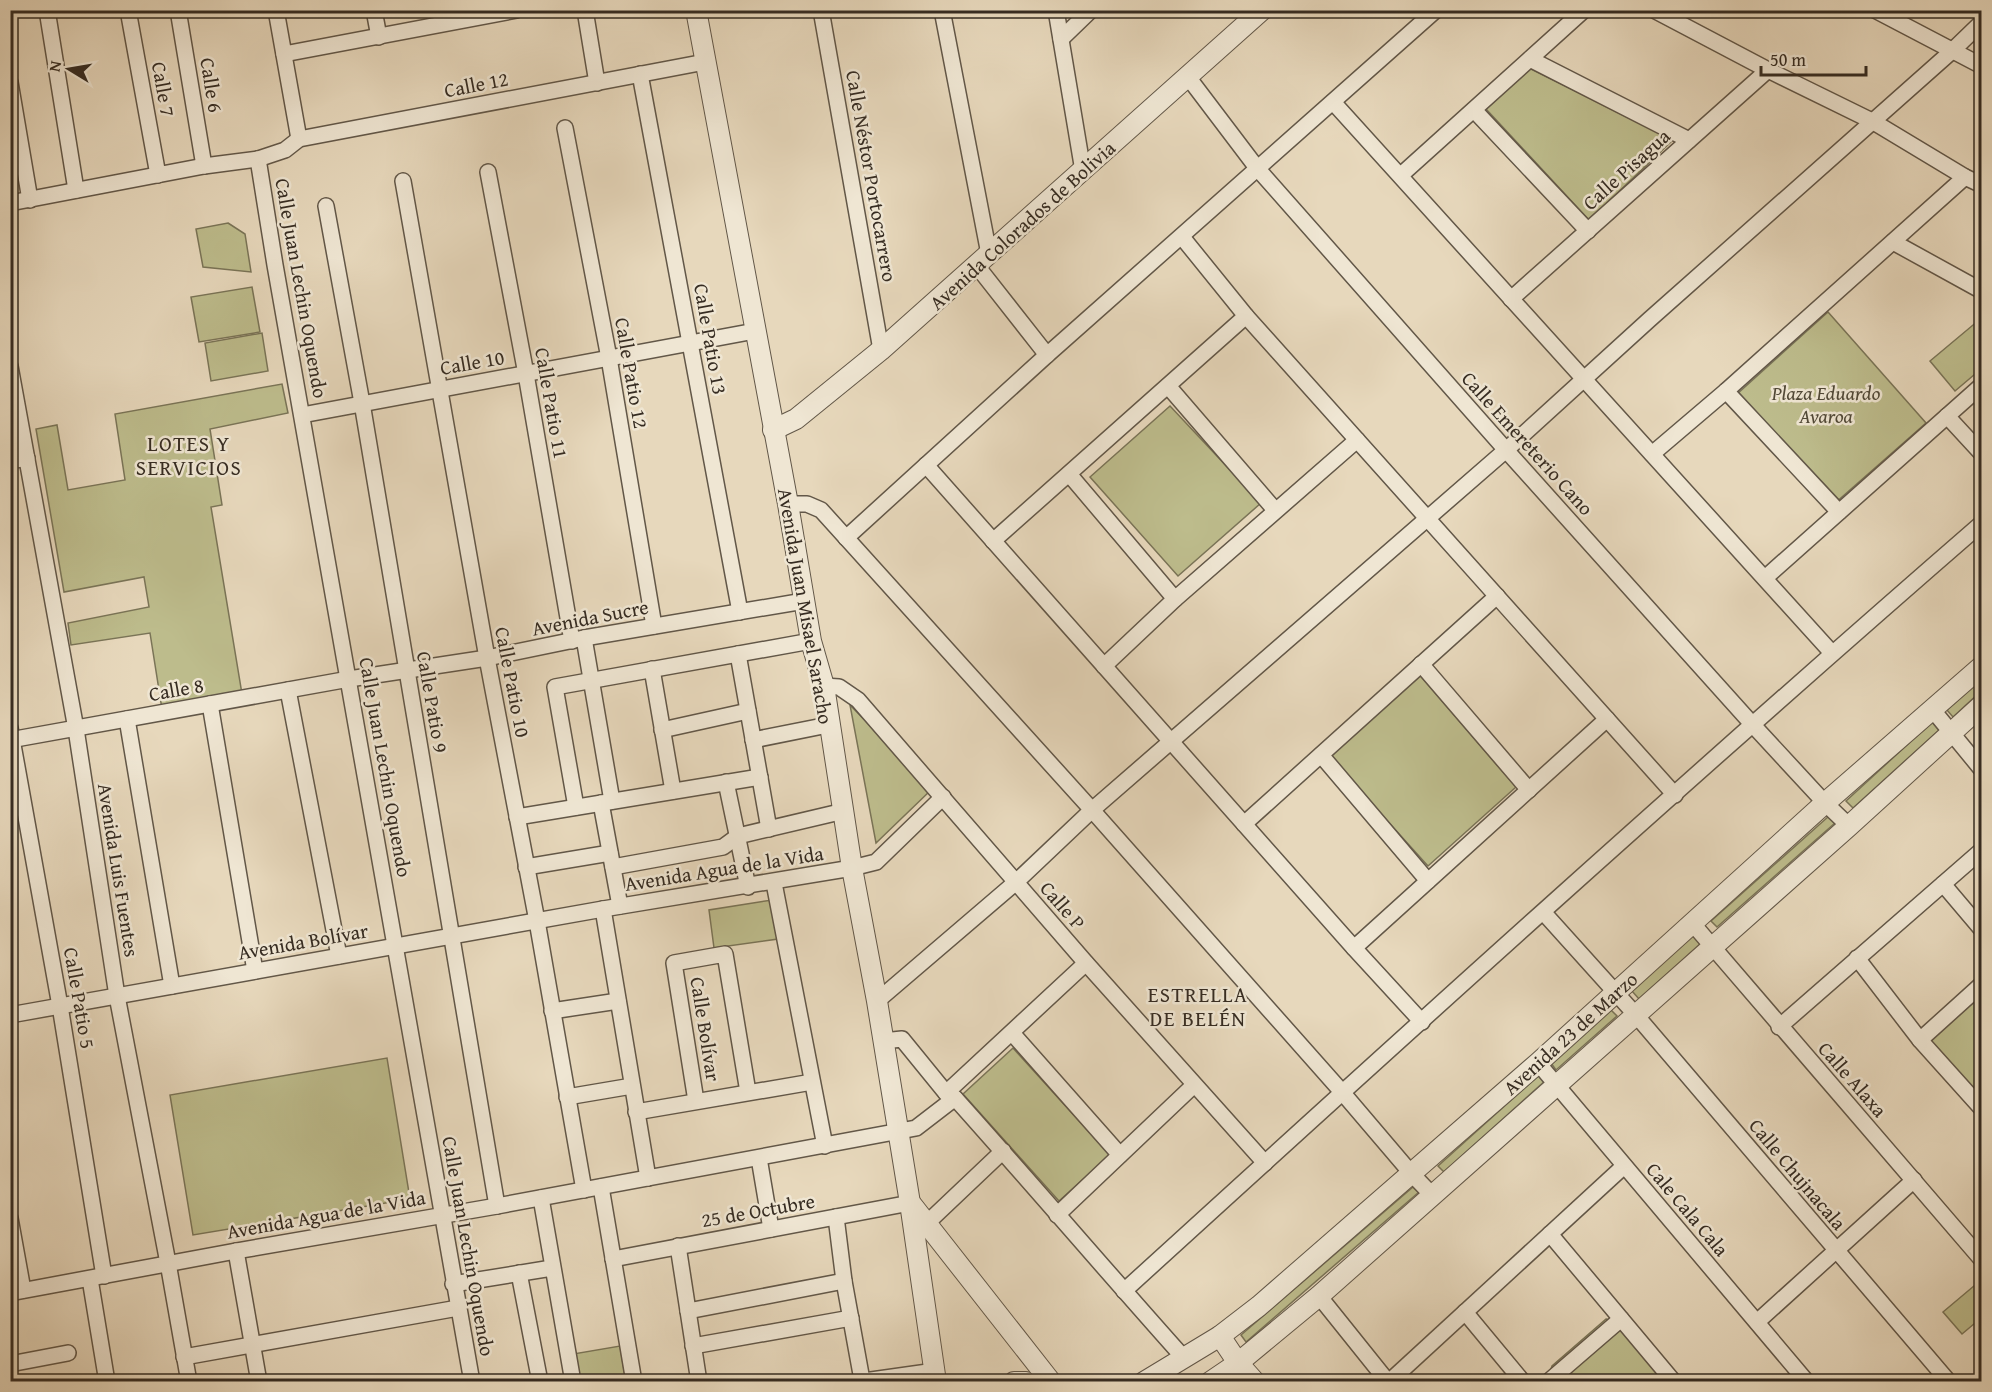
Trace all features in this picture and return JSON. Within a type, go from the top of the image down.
[{"type":"street","points":[[47,10],[76,190]]},
{"type":"street","name":"Calle 7","points":[[128,10],[158,175]]},
{"type":"street","name":"Calle 6","points":[[178,10],[204,166]]},
{"type":"street","points":[[276,10],[299,139]]},
{"type":"street","points":[[374,10],[379,37]]},
{"type":"street","points":[[284,54],[517,10]]},
{"type":"street","points":[[585,10],[597,82]]},
{"type":"street","name":"Avenida Juan Misael Saracho","points":[[696,10],[788,504],[811,641],[824,686],[828,724],[877,1001],[936,1376]]},
{"type":"street","name":"Calle Néstor Portocarrero","points":[[821,10],[881,350]]},
{"type":"street","points":[[942,10],[983,260],[1047,355]]},
{"type":"street","points":[[1056,10],[1083,171]]},
{"type":"street","points":[[1060,39],[1091,10]]},
{"type":"street","name":"Avenida Colorados de Bolivia","points":[[773,430],[796,419],[881,350],[1262,10]]},
{"type":"street","points":[[846,538],[1047,355],[1436,10]]},
{"type":"street","points":[[1401,176],[1584,10]]},
{"type":"street","points":[[1654,10],[1872,121],[1982,185]]},
{"type":"street","points":[[1875,10],[1982,66]]},
{"type":"street","points":[[877,1001],[1016,882],[1092,810],[1506,450],[1982,22]]},
{"type":"street","points":[[1530,59],[1689,141]]},
{"type":"street","name":"Calle 12","points":[[10,203],[204,166],[258,159],[285,150],[299,139],[705,62]]},
{"type":"street","name":"Calle Pisagua","points":[[1511,299],[1768,70]]},
{"type":"street","name":"Calle Patio 13","points":[[640,74],[740,612]]},
{"type":"street","name":"Calle Emereterio Cano","points":[[1188,76],[1257,168],[1752,724],[1849,826]]},
{"type":"street","points":[[10,82],[30,200]]},
{"type":"street","points":[[1333,102],[1832,653]]},
{"type":"street","points":[[1474,110],[1588,231]]},
{"type":"street","name":"Calle Patio 12","points":[[565,128],[609,358],[654,626]]},
{"type":"street","name":"Calle Juan Lechin Oquendo","points":[[258,159],[453,1284],[472,1382]]},
{"type":"street","name":"Calle Patio 11","points":[[488,172],[578,640],[591,680],[607,802],[611,860],[620,906]]},
{"type":"street","points":[[1652,454],[1726,391],[1965,177]]},
{"type":"street","name":"Calle Patio 10","points":[[403,181],[584,1190]]},
{"type":"street","name":"Calle Patio 9","points":[[326,206],[362,403],[497,1206]]},
{"type":"street","points":[[1182,237],[1246,316],[1675,795]]},
{"type":"street","points":[[1893,242],[1982,291]]},
{"type":"street","points":[[993,542],[1246,316]]},
{"type":"street","name":"Calle 10","points":[[302,415],[755,331]]},
{"type":"street","name":"Avenida Luis Fuentes","points":[[10,366],[76,729],[117,996],[189,1382]]},
{"type":"street","points":[[1168,386],[1275,510]]},
{"type":"street","points":[[1765,578],[1982,386]]},
{"type":"street","points":[[1726,391],[1839,512]]},
{"type":"street","points":[[1947,416],[1982,454]]},
{"type":"street","points":[[1104,666],[1174,599],[1357,440]]},
{"type":"street","points":[[10,461],[27,458]]},
{"type":"street","points":[[926,465],[1422,1022]]},
{"type":"street","points":[[1069,474],[1174,599]]},
{"type":"street","points":[[788,504],[807,504],[820,510],[1092,810],[1432,1195]]},
{"type":"street","points":[[1124,1291],[1752,724],[1982,523]]},
{"type":"street","points":[[1244,824],[1497,596]]},
{"type":"street","name":"Avenida Sucre","points":[[349,679],[487,658],[654,626],[804,601]]},
{"type":"street","points":[[576,807],[555,687],[811,641]]},
{"type":"street","points":[[738,654],[769,829]]},
{"type":"street","points":[[1421,664],[1529,790]]},
{"type":"street","name":"Avenida 23 de Marzo","points":[[1144,1382],[1220,1336],[1259,1306],[1538,1063],[1825,803],[1982,666]]},
{"type":"street","points":[[652,669],[673,791]]},
{"type":"street","name":"Calle 8","points":[[11,736],[76,729],[349,679]]},
{"type":"street","name":"Calle P","points":[[824,686],[839,687],[858,700],[1086,963],[1265,1162]]},
{"type":"street","points":[[288,690],[339,956]]},
{"type":"street","points":[[210,704],[255,971]]},
{"type":"street","name":"Avenida 23 de Marzo","points":[[1210,1382],[1238,1363],[1319,1296],[1849,826],[1982,705]]},
{"type":"street","points":[[1932,709],[1982,770]]},
{"type":"street","points":[[662,730],[748,711]]},
{"type":"street","points":[[127,719],[172,986]]},
{"type":"street","points":[[1354,948],[1608,719]]},
{"type":"street","points":[[753,740],[828,724]]},
{"type":"street","name":"Calle Patio 5","points":[[11,736],[60,1006],[97,1278],[107,1382]]},
{"type":"street","points":[[1320,755],[1428,881]]},
{"type":"street","points":[[517,817],[760,777]]},
{"type":"street","points":[[726,782],[748,887]]},
{"type":"street","name":"Avenida Agua de la Vida","points":[[603,909],[748,887],[876,862],[942,797]]},
{"type":"street","points":[[526,867],[723,847],[738,836],[844,811]]},
{"type":"street","points":[[1779,1027],[1982,850]]},
{"type":"street","points":[[774,882],[825,1146]]},
{"type":"street","points":[[1943,884],[1982,930]]},
{"type":"street","points":[[603,909],[648,1178]]},
{"type":"street","name":"Avenida Bolívar","points":[[10,1015],[603,909]]},
{"type":"street","name":"Calle Chujnacala","points":[[1544,913],[1635,1014],[1949,1382]]},
{"type":"street","name":"Calle Alaxa","points":[[1693,924],[1779,1027],[1982,1260]]},
{"type":"street","name":"Calle Bolívar","points":[[696,1101],[674,963],[725,954],[748,1092]]},
{"type":"street","points":[[1857,958],[1920,1040],[1982,1109]]},
{"type":"street","name":"Avenida Agua de la Vida","points":[[17,1292],[916,1128],[1086,963]]},
{"type":"street","points":[[1920,1040],[1982,984]]},
{"type":"street","points":[[552,1011],[618,1001]]},
{"type":"street","points":[[1012,1033],[1120,1155]]},
{"type":"street","points":[[883,1041],[902,1039],[1183,1357]]},
{"type":"street","name":"Cale Cala Cala","points":[[1538,1063],[1807,1382]]},
{"type":"street","points":[[636,1112],[812,1082]]},
{"type":"street","points":[[1057,1215],[1194,1085]]},
{"type":"street","points":[[567,1097],[632,1086]]},
{"type":"street","points":[[926,1224],[1003,1151]]},
{"type":"street","points":[[759,1158],[771,1229]]},
{"type":"street","points":[[1319,1296],[1389,1382],[1624,1166]]},
{"type":"street","points":[[1757,1322],[1914,1180]]},
{"type":"street","points":[[602,1187],[634,1382]]},
{"type":"street","points":[[541,1198],[573,1382]]},
{"type":"street","name":"Avenida Juan Misael Saracho","points":[[910,1203],[1051,1382]]},
{"type":"street","name":"25 de Octubre","points":[[613,1259],[910,1203]]},
{"type":"street","points":[[836,1217],[860,1381],[936,1376]]},
{"type":"street","points":[[10,1218],[17,1292]]},
{"type":"street","points":[[1550,1234],[1674,1382]]},
{"type":"street","points":[[678,1246],[699,1382]]},
{"type":"street","points":[[236,1251],[259,1382]]},
{"type":"street","points":[[453,1284],[552,1268]]},
{"type":"street","points":[[519,1273],[540,1382]]},
{"type":"street","points":[[688,1311],[844,1281]]},
{"type":"street","points":[[184,1357],[458,1308]]},
{"type":"street","points":[[1465,1312],[1524,1382]]},
{"type":"street","points":[[693,1346],[850,1318]]},
{"type":"street","points":[[1548,1382],[1621,1319]]},
{"type":"street","points":[[1220,1336],[1238,1363],[1255,1382]]},
{"type":"street","points":[[10,1364],[68,1353]]},
{"type":"street","points":[[1014,1382],[1026,1382]]},
{"type":"green space","points":[[1529,68],[1673,140],[1589,220],[1486,109]]},
{"type":"green space","points":[[228,223],[245,234],[251,272],[203,267],[196,229]]},
{"type":"green space","points":[[252,287],[260,332],[199,342],[191,297]]},
{"type":"green space","name":"Plaza Eduardo Avaroa","points":[[1828,312],[1926,423],[1834,504],[1736,395]]},
{"type":"green space","points":[[1979,320],[1981,323],[1981,369],[1955,391],[1930,361]]},
{"type":"green space","points":[[262,333],[268,371],[211,381],[205,343]]},
{"type":"green space","points":[[282,384],[288,413],[210,429],[222,505],[211,507],[242,694],[162,709],[150,633],[71,645],[68,623],[149,607],[144,577],[64,592],[36,429],[57,425],[68,490],[125,480],[115,414]]},
{"type":"green space","points":[[1170,406],[1261,503],[1178,576],[1090,477]]},
{"type":"green space","points":[[1416,671],[1516,787],[1428,866],[1326,753]]},
{"type":"green space","points":[[1981,679],[1981,691],[1953,717],[1947,710]]},
{"type":"green space","points":[[850,705],[932,789],[876,843]]},
{"type":"green space","points":[[1932,722],[1939,730],[1853,808],[1846,801]]},
{"type":"green space","points":[[1829,816],[1835,823],[1717,927],[1711,921]]},
{"type":"green space","points":[[772,900],[778,939],[714,948],[709,910]]},
{"type":"green space","points":[[1694,935],[1701,943],[1639,999],[1632,991]]},
{"type":"green space","points":[[1981,991],[1981,1098],[1928,1039]]},
{"type":"green space","points":[[1611,1010],[1617,1016],[1556,1070],[1551,1063]]},
{"type":"green space","points":[[1013,1048],[1110,1155],[1059,1201],[963,1094]]},
{"type":"green space","points":[[387,1058],[410,1199],[193,1235],[170,1095]]},
{"type":"green space","points":[[1540,1074],[1546,1080],[1444,1172],[1438,1166]]},
{"type":"green space","points":[[1413,1187],[1419,1192],[1246,1342],[1241,1335]]},
{"type":"green space","points":[[1981,1280],[1981,1318],[1962,1334],[1943,1312]]},
{"type":"green space","points":[[1606,1319],[1615,1321],[1666,1381],[1550,1381],[1552,1366]]},
{"type":"green space","points":[[620,1346],[626,1381],[578,1381],[573,1354]]},
{"type":"district","name":"LOTES Y SERVICIOS","points":[[189,455]]},
{"type":"district","name":"ESTRELLA DE BELÉN","points":[[1198,1006]]}]
